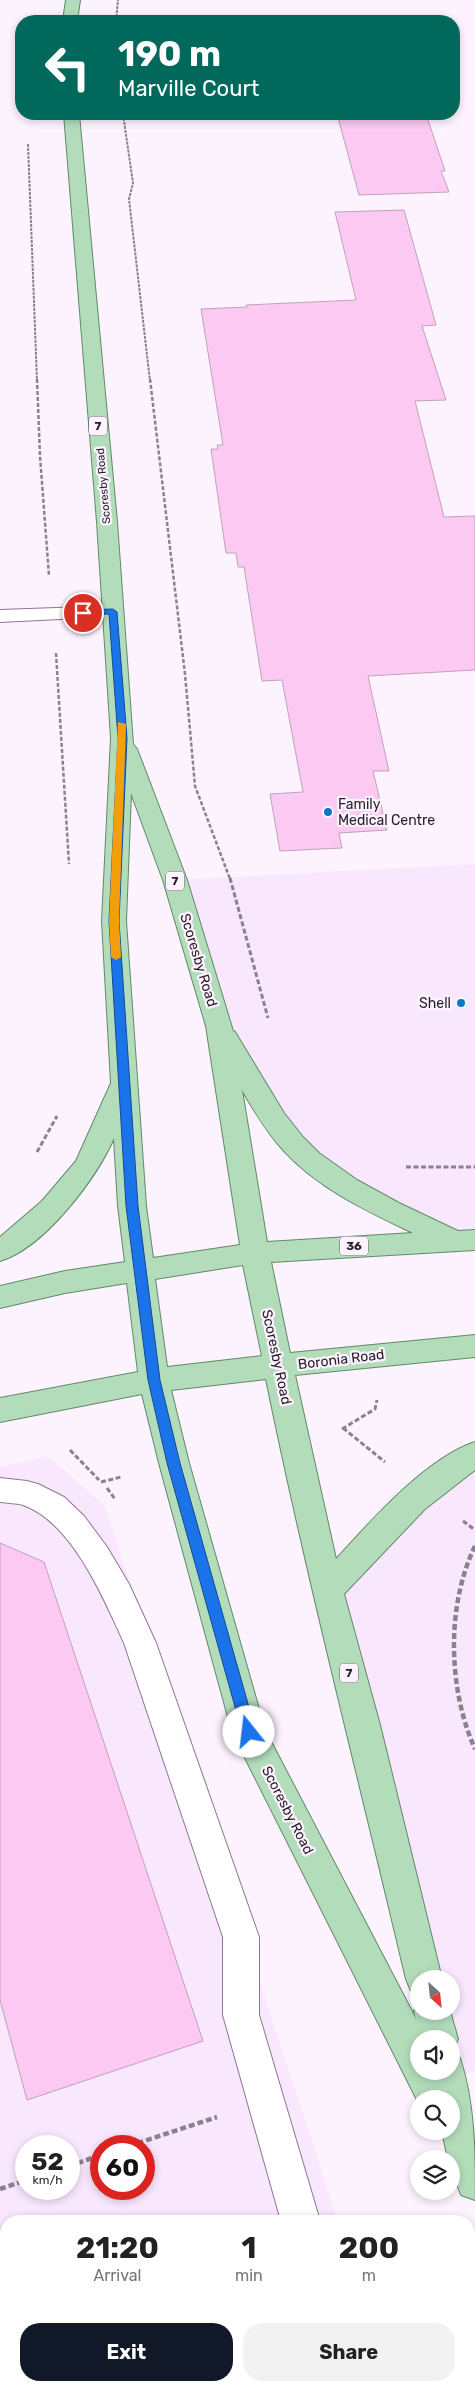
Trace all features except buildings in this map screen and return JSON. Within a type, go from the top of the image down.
[{"type":"main road","points":[[71,15],[73,0]]},
{"type":"main road","name":"Scoresby Road","points":[[72,120],[122,738],[114,921],[132,1206],[154,1380],[174,1463],[249,1732],[410,2046]]},
{"type":"main road","name":"Scoresby Road","points":[[122,738],[175,880],[219,1026],[254,1253],[327,1591],[363,1725],[422,1970]]},
{"type":"main road","points":[[219,1026],[268,1109],[292,1144],[320,1169],[380,1205],[464,1241]]},
{"type":"main road","points":[[0,1251],[32,1227],[59,1200],[93,1156],[124,1081]]},
{"type":"main road","name":"36","points":[[0,1297],[65,1282],[254,1253],[464,1241]]},
{"type":"main road","name":"Boronia Road","points":[[0,1410],[154,1380],[402,1352],[475,1346]]},
{"type":"main road","points":[[327,1591],[398,1514],[423,1490],[475,1454]]},
{"type":"main road","points":[[449,2080],[465,2156]]},
{"type":"street","points":[[0,616],[113,612]]},
{"type":"street","points":[[0,1490],[27,1493],[53,1506],[73,1525],[96,1556],[118,1593],[140,1643],[241,1937],[242,2015],[299,2215]]},
{"type":"path","points":[[117,15],[118,0]]},
{"type":"path","points":[[124,120],[133,184],[129,199],[185,674],[195,786],[230,880],[268,1018]]},
{"type":"path","points":[[28,144],[40,456],[49,580]]},
{"type":"path","points":[[56,649],[69,866]]},
{"type":"path","points":[[34,1158],[60,1109]]},
{"type":"path","points":[[398,1166],[475,1167]]},
{"type":"path","points":[[334,1433],[375,1409],[377,1399]]},
{"type":"path","points":[[343,1428],[386,1463]]},
{"type":"path","points":[[101,1482],[121,1477]]},
{"type":"path","points":[[475,1546],[469,1559],[461,1589],[455,1641],[459,1707],[475,1749]]},
{"type":"path","points":[[155,2137],[222,2115]]},
{"type":"path","points":[[0,2189],[15,2184]]},
{"type":"shaded area","points":[[475,864],[475,1240],[320,1169],[219,1026],[175,880]]},
{"type":"shaded area","points":[[475,1454],[475,2071],[460,2076],[460,2030],[445,2030],[438,2020],[460,2020],[460,1970],[422,1970],[327,1591]]},
{"type":"shaded area","points":[[48,1456],[105,1506],[336,2215],[0,2215],[0,1467]]},
{"type":"slow traffic","points":[[116,957],[114,921],[121,724]]},
{"type":"place","name":"Family Medical Centre","points":[[328,812]]},
{"type":"place","name":"Shell","points":[[461,1003]]},
{"type":"route","points":[[83,613],[113,612],[122,738],[114,921],[132,1206],[154,1380],[174,1463],[249,1732]]}]
